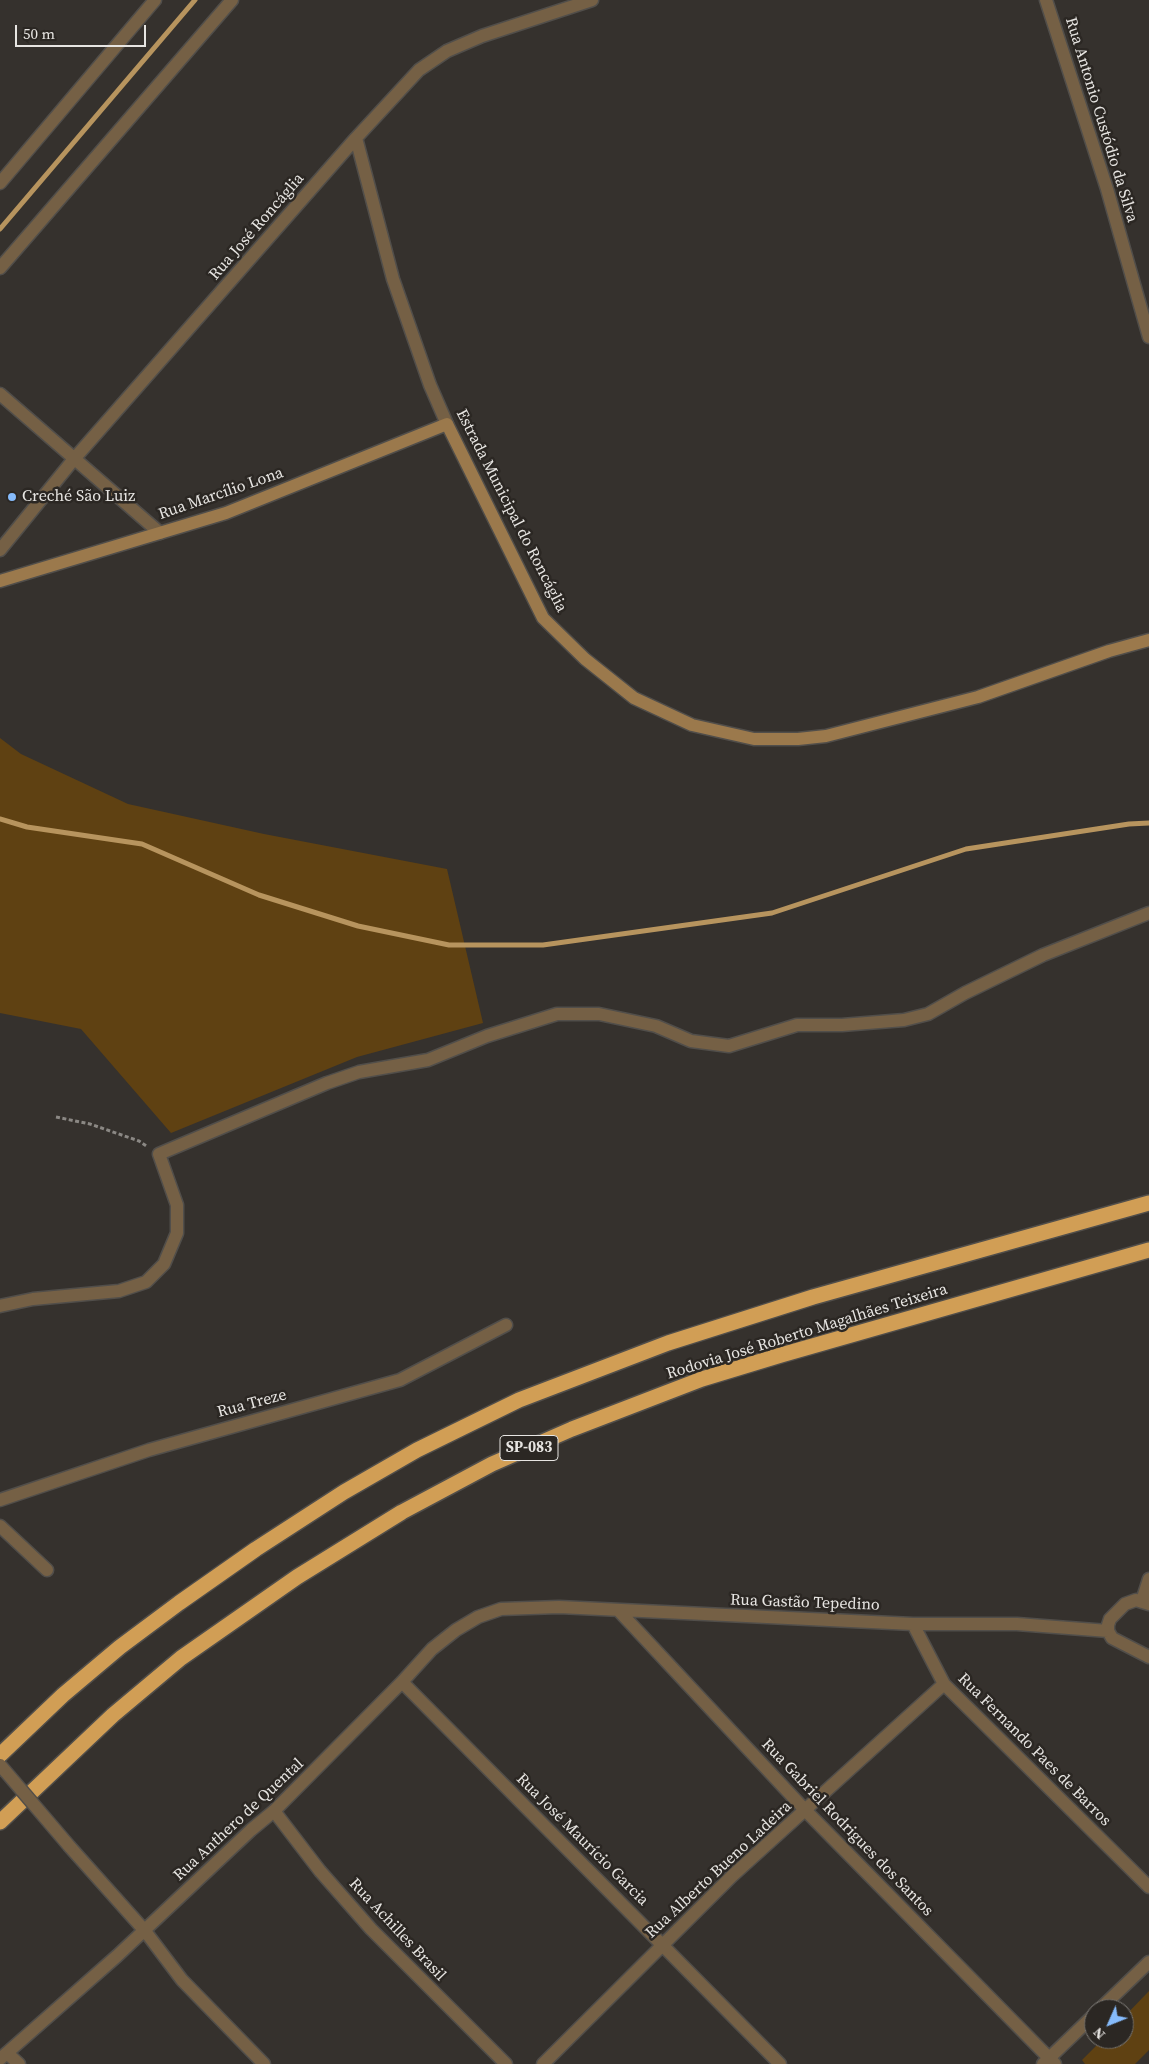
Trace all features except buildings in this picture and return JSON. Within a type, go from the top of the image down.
[{"type":"highway","name":"Rodovia José Roberto Magalhães Teixeira","points":[[0,1755],[63,1695],[120,1647],[178,1603],[256,1549],[344,1492],[417,1450],[510,1404],[668,1343],[813,1297],[1149,1203]]},
{"type":"highway","name":"Rodovia José Roberto Magalhães Teixeira","points":[[0,1822],[113,1715],[188,1653],[297,1577],[394,1517],[492,1464],[572,1429],[710,1377],[1149,1250]]},
{"type":"street","points":[[0,183],[155,0]]},
{"type":"street","points":[[0,268],[232,0]]},
{"type":"street","name":"Rua José Roncáglia","points":[[0,550],[74,459],[356,138],[419,70],[447,51],[482,36],[592,0]]},
{"type":"street","name":"Rua Antonio Custódio da Silva","points":[[1046,0],[1107,189],[1149,337]]},
{"type":"street","name":"Estrada Municipal do Roncáglia","points":[[356,138],[393,279],[430,385],[447,424],[544,618],[585,659],[634,698],[692,725],[754,739],[798,739],[826,736],[978,697],[1109,651],[1149,640]]},
{"type":"street","points":[[0,394],[160,533]]},
{"type":"street","name":"Rua Marcílio Lona","points":[[0,581],[226,514],[447,424]]},
{"type":"street","points":[[0,1306],[33,1299],[119,1291],[146,1282],[164,1264],[177,1233],[177,1205],[159,1154],[326,1083],[359,1072],[428,1060],[487,1036],[557,1014],[599,1014],[656,1026],[691,1041],[729,1046],[797,1025],[877,1023],[928,1014],[965,993],[1043,955],[1149,913]]},
{"type":"street","name":"Rua Treze","points":[[0,1500],[149,1450],[400,1380],[506,1325]]},
{"type":"street","points":[[0,1526],[48,1570]]},
{"type":"street","points":[[1149,1579],[1145,1603],[1130,1601],[1124,1604],[1110,1620],[1108,1631],[1112,1638],[1149,1657]]},
{"type":"street","name":"Rua Gastão Tepedino","points":[[501,1609],[559,1607],[913,1624],[1017,1624],[1108,1631]]},
{"type":"street","name":"Rua Anthero de Quental","points":[[4,2056],[144,1931],[251,1830],[274,1811],[402,1682],[432,1649],[456,1630],[478,1617],[501,1609]]},
{"type":"street","name":"Rua Gabriel Rodrigues dos Santos","points":[[619,1611],[806,1811],[1049,2062]]},
{"type":"street","name":"Rua Fernando Paes de Barros","points":[[913,1624],[944,1684],[1149,1887]]},
{"type":"street","name":"Rua José Maurício Garcia","points":[[402,1682],[780,2064]]},
{"type":"street","name":"Rua Alberto Bueno Ladeira","points":[[543,2064],[732,1876],[944,1684]]},
{"type":"street","points":[[0,1764],[144,1931],[182,1980],[264,2064]]},
{"type":"street","name":"Rua Achilles Brasil","points":[[274,1811],[320,1871],[370,1929],[506,2064]]},
{"type":"street","points":[[1110,1999],[1149,1962]]},
{"type":"street","points":[[1049,2062],[1084,2025]]},
{"type":"street","points":[[4,2056],[18,2064]]},
{"type":"path","points":[[56,1116],[90,1124],[140,1141],[159,1154]]},
{"type":"shaded area","points":[[0,738],[21,754],[128,804],[264,834],[447,869],[483,1023],[357,1057],[171,1133],[81,1029],[0,1013]]},
{"type":"shaded area","points":[[1149,1991],[1149,2050],[1135,2064],[1085,2064],[1082,2060],[1093,2049],[1134,2049],[1134,2007]]},
{"type":"waterway","points":[[0,229],[195,0]]},
{"type":"waterway","points":[[0,819],[27,827],[142,844],[259,895],[358,926],[449,945],[543,945],[772,913],[966,849],[1129,824],[1149,823]]},
{"type":"place","name":"Creché São Luiz","points":[[12,497]]}]
